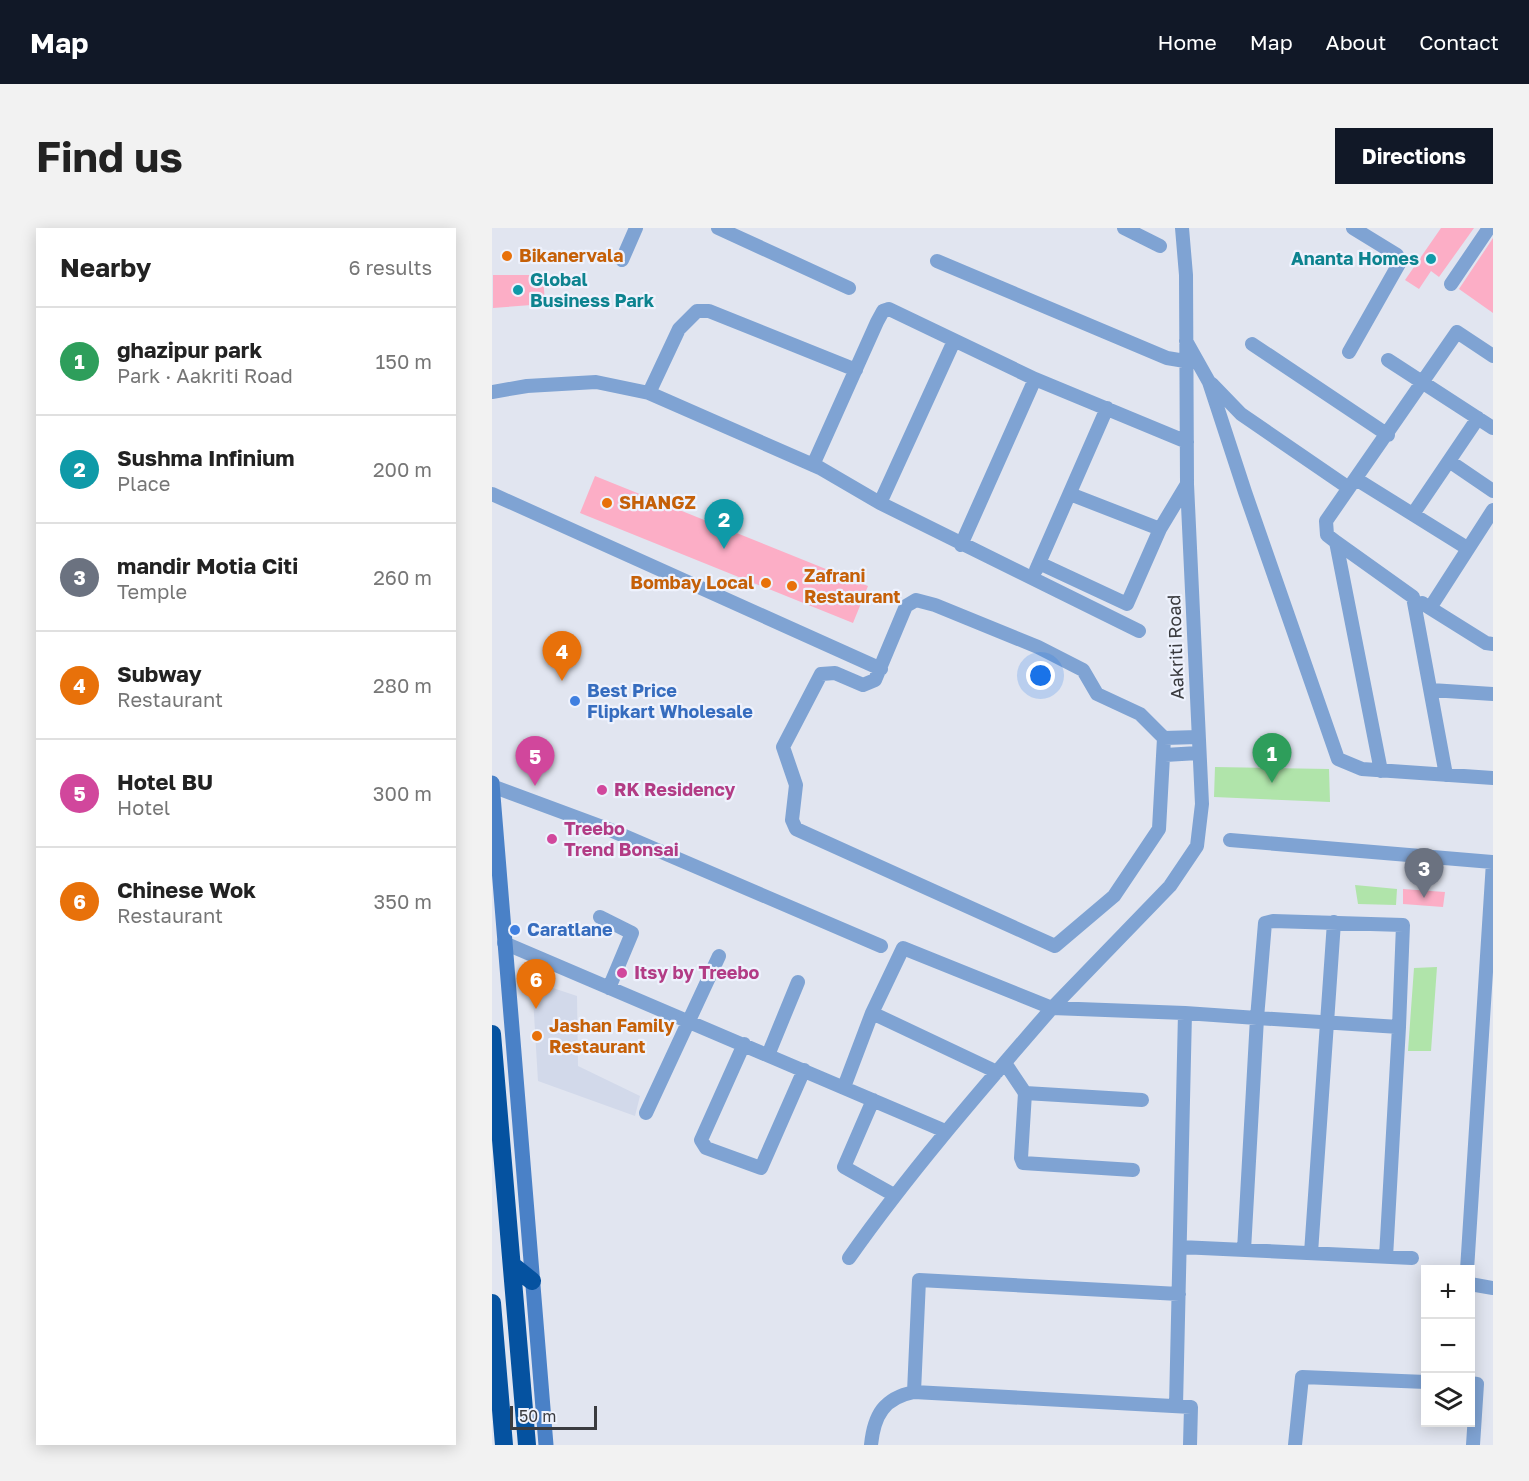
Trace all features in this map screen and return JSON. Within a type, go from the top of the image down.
[{"type":"highway","points":[[492,1034],[527,1445]]},
{"type":"highway","points":[[512,1265],[532,1281]]},
{"type":"highway","points":[[492,1303],[504,1445]]},
{"type":"street","points":[[622,260],[636,228]]},
{"type":"street","points":[[1124,228],[1139,231],[1160,246]]},
{"type":"street","name":"Aakriti Road","points":[[849,1258],[894,1195],[945,1131],[1052,1008],[1170,886],[1197,846],[1202,804],[1187,484],[1186,275],[1182,228]]},
{"type":"street","points":[[1349,352],[1400,262],[1397,255],[1353,228]]},
{"type":"street","points":[[1451,284],[1489,228]]},
{"type":"street","points":[[725,230],[849,288]]},
{"type":"street","points":[[937,261],[1167,358],[1185,361]]},
{"type":"street","points":[[813,465],[877,322],[883,311],[889,309],[1035,379],[1187,442]]},
{"type":"street","points":[[649,393],[679,329],[697,311],[709,311],[856,370]]},
{"type":"street","points":[[1493,356],[1457,332],[1388,435],[1349,482],[1326,521],[1327,534],[1336,542],[1413,597],[1486,643],[1493,644]]},
{"type":"street","points":[[1185,339],[1209,382],[1338,759],[1362,770],[1493,778]]},
{"type":"street","points":[[880,503],[954,341]]},
{"type":"street","points":[[1252,344],[1388,435]]},
{"type":"street","points":[[1388,360],[1493,428]]},
{"type":"street","points":[[961,545],[1035,379]]},
{"type":"street","points":[[492,392],[527,386],[596,382],[649,393],[813,465],[961,545],[1139,631]]},
{"type":"street","points":[[1209,382],[1241,414],[1349,482],[1413,514],[1467,548]]},
{"type":"street","points":[[1032,580],[1107,408]]},
{"type":"street","points":[[1413,514],[1478,418]]},
{"type":"street","points":[[1449,461],[1493,491]]},
{"type":"street","points":[[1040,563],[1127,604],[1160,529],[1187,484]]},
{"type":"street","points":[[492,494],[881,669]]},
{"type":"street","points":[[1070,494],[1160,529]]},
{"type":"street","points":[[1430,608],[1493,510]]},
{"type":"street","points":[[1336,542],[1380,771]]},
{"type":"street","points":[[1413,597],[1446,775]]},
{"type":"street","points":[[916,600],[927,602],[1038,647],[1083,670],[1097,694],[1140,714],[1164,738],[1165,755],[1159,829],[1114,896],[1055,946],[796,829],[792,820],[796,785],[783,747],[821,674],[836,673],[863,685],[875,680],[906,606],[916,600]]},
{"type":"street","points":[[1431,690],[1493,694]]},
{"type":"street","points":[[1164,738],[1198,737]]},
{"type":"street","points":[[1165,755],[1198,753]]},
{"type":"street","points":[[546,1445],[492,784],[608,829],[880,946]]},
{"type":"street","points":[[1230,840],[1492,862],[1467,1265]]},
{"type":"street","points":[[600,917],[632,933],[609,987]]},
{"type":"street","points":[[1244,1250],[1257,1018],[1265,923],[1273,921],[1403,925],[1386,1257]]},
{"type":"street","points":[[1311,1253],[1334,922]]},
{"type":"street","points":[[504,944],[945,1131]]},
{"type":"street","points":[[844,1088],[872,1013],[903,948],[1052,1008],[1185,1013],[1399,1027]]},
{"type":"street","points":[[646,1113],[719,956]]},
{"type":"street","points":[[768,1055],[798,982]]},
{"type":"street","points":[[872,1013],[1001,1067],[1025,1093],[1142,1100]]},
{"type":"street","points":[[1176,1406],[1185,1013]]},
{"type":"street","points":[[744,1044],[701,1140],[706,1148],[761,1168],[804,1070]]},
{"type":"street","points":[[1025,1093],[1021,1158],[1023,1162],[1133,1170]]},
{"type":"street","points":[[873,1100],[844,1167],[894,1195]]},
{"type":"street","points":[[1180,1247],[1412,1258]]},
{"type":"street","points":[[914,1392],[920,1280],[1179,1294]]},
{"type":"street","points":[[1475,1285],[1493,1288]]},
{"type":"street","points":[[1295,1445],[1302,1377],[1421,1382]]},
{"type":"street","points":[[1475,1384],[1477,1384],[1475,1414]]},
{"type":"street","points":[[871,1445],[876,1420],[882,1409],[896,1396],[914,1392],[1191,1407],[1190,1445]]},
{"type":"street","points":[[1473,1445],[1474,1427]]},
{"type":"shaded area","points":[[532,981],[577,996],[578,1066],[640,1096],[635,1116],[538,1081]]},
{"type":"green space","points":[[1215,767],[1329,769],[1330,802],[1214,797]]},
{"type":"green space","points":[[1355,885],[1397,889],[1396,905],[1358,904]]},
{"type":"green space","points":[[1437,967],[1431,1051],[1408,1051],[1414,968]]},
{"type":"building","name":"Ananta Homes","points":[[1441,228],[1474,228],[1439,277],[1431,271],[1419,289],[1405,280]]},
{"type":"building","name":"Ananta Homes","points":[[1493,238],[1493,313],[1459,289]]},
{"type":"building","name":"Global Business Park","points":[[493,275],[543,275],[545,304],[493,308]]},
{"type":"building","points":[[595,476],[868,586],[853,623],[580,513]]},
{"type":"building","points":[[1403,889],[1445,892],[1443,907],[1403,904]]},
{"type":"place","name":"Bikanervala","points":[[507,256]]},
{"type":"place","name":"Ananta Homes","points":[[1431,259]]},
{"type":"place","name":"Global Business Park","points":[[518,290]]},
{"type":"place","name":"SHANGZ","points":[[607,503]]},
{"type":"place","name":"Sushma Infinium","points":[[724,549]]},
{"type":"place","name":"Bombay Local","points":[[766,583]]},
{"type":"place","name":"Zafrani Restaurant","points":[[792,586]]},
{"type":"place","name":"Subway","points":[[562,681]]},
{"type":"place","name":"Best Price Flipkart Wholesale","points":[[575,701]]},
{"type":"place","name":"ghazipur park","points":[[1272,783]]},
{"type":"place","name":"Hotel BU","points":[[535,786]]},
{"type":"place","name":"RK Residency","points":[[602,790]]},
{"type":"place","name":"Treebo Trend Bonsai","points":[[552,839]]},
{"type":"place","name":"mandir Motia Citi","points":[[1424,898]]},
{"type":"place","name":"Caratlane","points":[[515,930]]},
{"type":"place","name":"Itsy by Treebo","points":[[622,973]]},
{"type":"place","name":"Chinese Wok","points":[[536,1009]]},
{"type":"place","name":"Jashan Family Restaurant","points":[[537,1036]]}]
